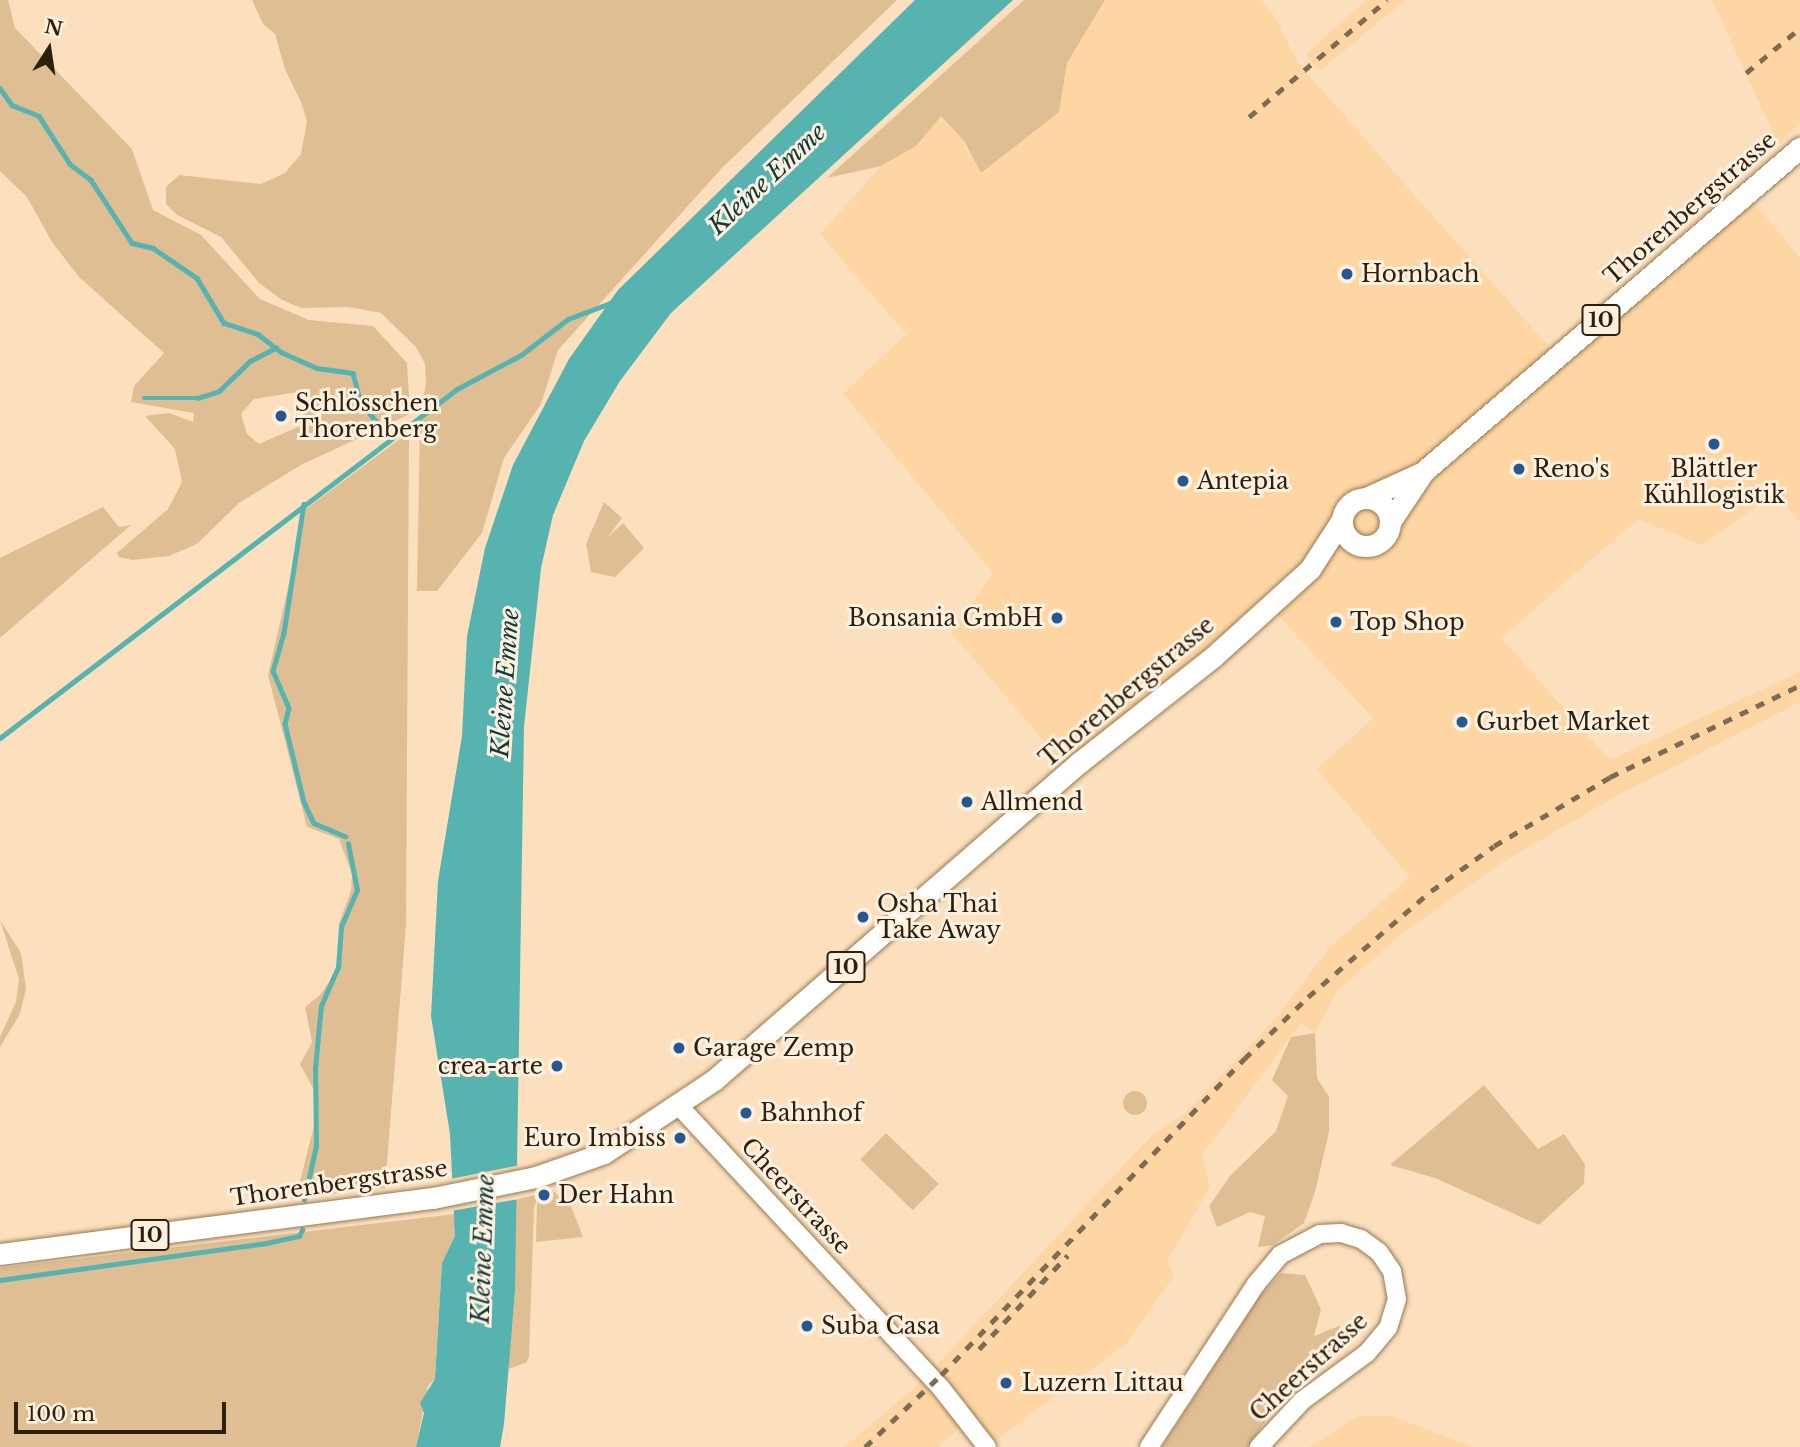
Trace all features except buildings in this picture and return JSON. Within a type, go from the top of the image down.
[{"type":"main road","name":"Thorenbergstrasse","points":[[1390,522],[1423,472],[1800,148]]},
{"type":"main road","name":"Thorenbergstrasse","points":[[1368,497],[1423,472]]},
{"type":"main road","name":"10","points":[[1341,521],[1348,505],[1368,497]]},
{"type":"main road","points":[[1368,497],[1384,506],[1390,522]]},
{"type":"main road","name":"Thorenbergstrasse","points":[[0,1254],[433,1198],[536,1177],[604,1153],[679,1106],[744,1055],[1080,762],[1206,662],[1310,569],[1341,521]]},
{"type":"main road","points":[[1341,521],[1348,538],[1360,545]]},
{"type":"main road","name":"10","points":[[1360,545],[1381,540],[1390,522]]},
{"type":"main road","name":"Thorenbergstrasse","points":[[1310,569],[1360,545]]},
{"type":"street","name":"Cheerstrasse","points":[[679,1106],[941,1388],[987,1447]]},
{"type":"street","name":"Cheerstrasse","points":[[1149,1447],[1272,1263],[1311,1236],[1333,1232],[1354,1236],[1373,1247],[1392,1271],[1397,1294],[1391,1323],[1375,1346],[1302,1401],[1259,1447]]},
{"type":"shaded area","points":[[0,0],[8,0],[15,28],[132,149],[153,210],[201,235],[260,299],[309,320],[373,326],[407,363],[410,414],[301,465],[239,503],[197,544],[169,556],[133,560],[119,557],[117,553],[168,509],[182,482],[175,449],[145,416],[169,413],[193,422],[194,413],[131,402],[134,386],[164,353],[79,277],[52,242],[27,197],[0,171]],"holes":[[[298,392],[307,423],[259,444],[247,434],[241,414],[254,399]]]},
{"type":"shaded area","points":[[252,0],[897,0],[722,168],[558,350],[541,404],[504,458],[482,533],[437,591],[417,591],[420,423],[426,381],[425,364],[416,347],[381,313],[348,307],[301,308],[282,300],[259,283],[221,237],[177,215],[166,204],[166,187],[179,175],[261,184],[285,173],[301,154],[307,121],[301,102],[285,69],[275,34],[263,24]]},
{"type":"shaded area","points":[[1024,0],[1105,0],[1067,63],[1059,112],[981,173],[965,142],[941,116],[916,146],[881,166],[827,178]]},
{"type":"shaded area","points":[[1105,0],[1259,0],[1272,12],[1298,63],[1558,357],[1747,194],[1800,258],[1800,522],[1775,493],[1702,545],[1638,519],[1501,638],[1610,760],[1800,672],[1800,702],[1618,795],[1503,862],[1400,935],[1337,991],[1315,1033],[1301,1023],[1202,1155],[1210,1187],[1167,1261],[1174,1276],[1126,1344],[994,1441],[974,1415],[938,1447],[845,1447],[922,1381],[1150,1137],[1184,1114],[1277,1017],[1329,948],[1410,877],[1317,769],[1373,718],[1276,613],[1065,765],[951,633],[993,573],[843,394],[906,334],[820,234],[881,166],[916,146],[941,116],[965,142],[1059,112],[1067,63]]},
{"type":"shaded area","points":[[1366,0],[1405,0],[1320,71],[1306,54]]},
{"type":"shaded area","points":[[1712,0],[1800,0],[1800,125],[1778,144]]},
{"type":"shaded area","points":[[409,432],[406,925],[385,1188],[306,1197],[299,1185],[315,1122],[314,1090],[300,1064],[312,1042],[305,1007],[320,995],[339,967],[339,923],[351,891],[352,874],[339,839],[307,827],[268,675],[306,509]]},
{"type":"shaded area","points":[[604,502],[622,518],[607,538],[623,523],[644,548],[615,577],[591,572],[586,544]]},
{"type":"shaded area","points":[[103,507],[119,527],[131,525],[0,638],[0,558]]},
{"type":"shaded area","points":[[0,920],[21,953],[26,989],[20,1014],[0,1047],[0,1037],[16,1002],[19,979]]},
{"type":"shaded area","points":[[1315,1033],[1317,1078],[1329,1097],[1329,1132],[1315,1192],[1304,1223],[1273,1245],[1258,1247],[1265,1216],[1250,1212],[1217,1227],[1209,1206],[1230,1176],[1276,1131],[1288,1096],[1272,1080],[1291,1037]]},
{"type":"shaded area","points":[[1484,1085],[1538,1149],[1564,1134],[1585,1164],[1584,1184],[1539,1225],[1435,1178],[1390,1165]]},
{"type":"shaded area","points":[[1135,1091],[1143,1095],[1147,1103],[1143,1111],[1135,1115],[1127,1111],[1123,1103],[1127,1095]]},
{"type":"shaded area","points":[[886,1133],[939,1184],[913,1210],[860,1160]]},
{"type":"shaded area","points":[[552,1190],[571,1206],[583,1237],[536,1242],[537,1204],[542,1194]]},
{"type":"shaded area","points":[[539,1194],[534,1208],[529,1357],[526,1363],[508,1369],[515,1291],[515,1200]]},
{"type":"shaded area","points":[[455,1214],[455,1236],[442,1263],[435,1379],[428,1386],[416,1447],[0,1447],[0,1268]]},
{"type":"shaded area","points":[[1281,1273],[1305,1275],[1321,1309],[1314,1336],[1339,1326],[1349,1339],[1331,1348],[1327,1358],[1288,1377],[1275,1407],[1248,1447],[1162,1447],[1260,1296]]},
{"type":"shaded area","points":[[1359,1416],[1392,1416],[1473,1447],[1309,1447]]},
{"type":"water","name":"Kleine Emme","points":[[915,0],[1013,0],[671,313],[620,381],[584,441],[553,515],[541,568],[524,727],[515,1291],[504,1424],[500,1447],[416,1447],[424,1413],[420,1403],[435,1379],[442,1263],[455,1236],[450,1134],[431,1016],[438,881],[462,736],[467,636],[485,548],[513,465],[569,359],[618,290]]},
{"type":"pier","points":[[520,1165],[519,1199],[451,1211],[450,1179]]},
{"type":"waterway","points":[[0,88],[12,105],[39,116],[70,164],[91,180],[132,243],[153,248],[197,278],[224,323],[258,334],[281,352],[317,368],[353,373],[361,402],[389,438]]},
{"type":"waterway","points":[[0,738],[457,389],[521,355],[568,319],[613,302]]},
{"type":"waterway","points":[[144,398],[198,398],[219,391],[250,361],[276,348]]},
{"type":"waterway","points":[[304,504],[284,633],[273,671],[289,708],[285,724],[304,802],[314,823],[345,836]]},
{"type":"waterway","points":[[304,1200],[316,1146],[315,1068],[321,1006],[338,967],[341,927],[357,890],[348,844]]},
{"type":"waterway","points":[[0,1280],[266,1243],[299,1236],[302,1230]]},
{"type":"railway","points":[[1249,117],[1387,0]]},
{"type":"railway","points":[[1746,73],[1800,28]]},
{"type":"railway","points":[[865,1447],[941,1375],[1244,1059],[1308,997],[1431,891],[1494,846],[1610,777],[1800,685]]},
{"type":"railway","points":[[979,1349],[1068,1255]]},
{"type":"place","name":"Hornbach","points":[[1347,274]]},
{"type":"place","name":"Schlösschen Thorenberg","points":[[281,416]]},
{"type":"place","name":"Blättler Kühllogistik","points":[[1714,444]]},
{"type":"place","name":"Reno's","points":[[1519,469]]},
{"type":"place","name":"Antepia","points":[[1183,481]]},
{"type":"place","name":"Bonsania GmbH","points":[[1057,618]]},
{"type":"place","name":"Top Shop","points":[[1336,622]]},
{"type":"place","name":"Gurbet Market","points":[[1462,722]]},
{"type":"place","name":"Allmend","points":[[967,802]]},
{"type":"place","name":"Osha Thai Take Away","points":[[863,917]]},
{"type":"place","name":"Garage Zemp","points":[[679,1048]]},
{"type":"place","name":"crea-arte","points":[[557,1066]]},
{"type":"place","name":"Bahnhof","points":[[746,1113]]},
{"type":"place","name":"Euro Imbiss","points":[[680,1138]]},
{"type":"place","name":"Der Hahn","points":[[544,1195]]},
{"type":"place","name":"Suba Casa","points":[[807,1326]]},
{"type":"place","name":"Luzern Littau","points":[[1006,1383]]}]
